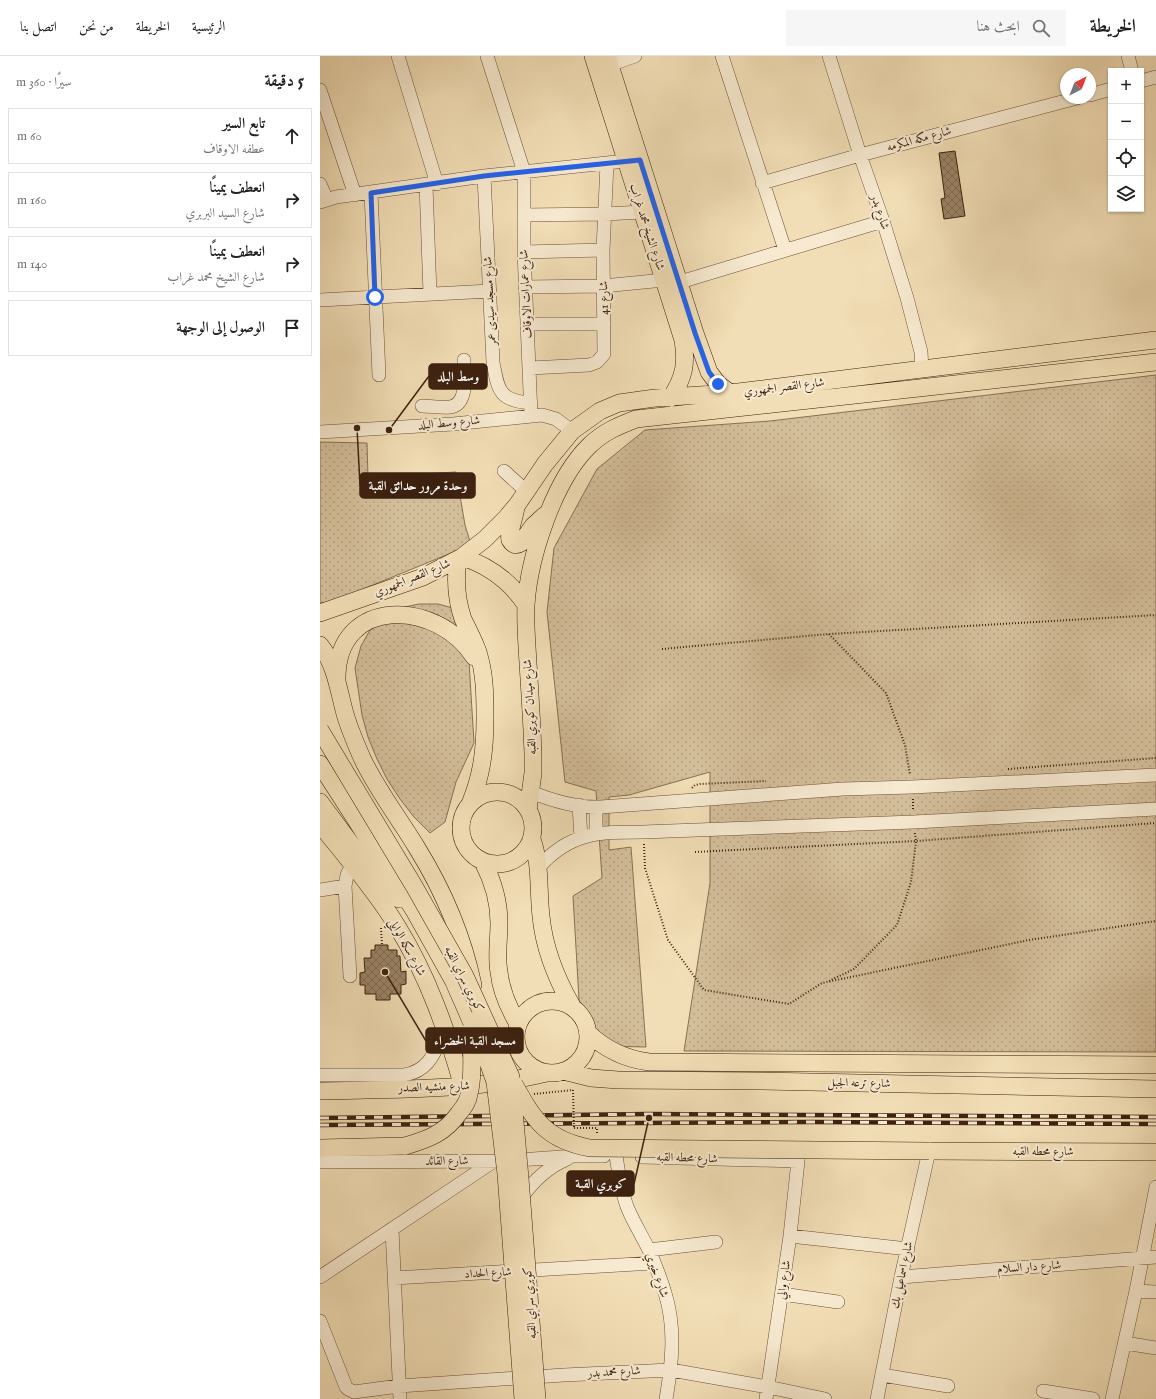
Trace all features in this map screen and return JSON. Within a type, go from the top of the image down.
[{"type":"main road","name":"شارع الشيخ محمد غراب","points":[[602,61],[670,282],[683,340],[686,355],[684,370],[679,385],[671,398]]},
{"type":"main road","name":"شارع الشيخ محمد غراب","points":[[633,161],[642,212],[670,282],[709,372],[718,384],[730,393]]},
{"type":"main road","name":"شارع القصر الجمهوري","points":[[320,613],[423,577],[460,558],[486,539],[517,505],[545,464],[572,431],[600,411],[619,404],[730,393],[1156,340]]},
{"type":"main road","name":"شارع القصر الجمهوري","points":[[526,605],[537,547],[550,511],[567,477],[588,446],[610,429],[636,419],[1156,362]]},
{"type":"main road","points":[[517,505],[515,519],[509,538],[511,543],[516,545],[523,541],[533,526],[550,511]]},
{"type":"main road","points":[[526,605],[509,583],[499,575],[475,561],[460,558],[456,584],[457,596],[464,620],[478,652],[483,673],[485,701],[484,755],[479,780],[463,818],[461,833],[466,847],[471,853],[483,862],[498,865],[512,861],[525,852],[532,839]]},
{"type":"main road","name":"شارع ميدان كوبري القبه","points":[[526,605],[526,638],[534,754],[528,810]]},
{"type":"main road","points":[[337,678],[340,654],[348,640],[358,628],[372,620],[395,614],[424,618],[450,631],[467,646],[483,673]]},
{"type":"main road","points":[[320,645],[328,656],[337,678],[340,695],[350,728],[363,760],[380,790],[426,862],[450,910],[465,954],[476,999]]},
{"type":"main road","name":"كوبري سراي القبه","points":[[320,730],[414,886],[465,976],[511,1077],[536,1399]]},
{"type":"main road","name":"كوبري سراي القبه","points":[[320,764],[415,912],[453,980],[486,1056],[495,1082],[506,1174],[523,1399]]},
{"type":"main road","points":[[470,804],[482,795],[497,792],[504,793],[518,799],[528,810],[533,824],[532,839],[539,867],[541,918],[547,948],[557,978],[572,1006],[583,1018],[588,1033],[586,1050],[577,1063],[555,1072],[536,1069],[526,1062],[517,1048],[516,1032],[518,1024],[526,1010],[540,1002],[557,1000],[572,1006]]},
{"type":"main road","points":[[320,802],[366,864],[391,892],[415,912]]},
{"type":"main road","name":"شارع سكه الوايلي","points":[[320,824],[385,907],[406,941],[426,981],[445,1030],[463,1087]]},
{"type":"main road","points":[[483,862],[493,885],[499,910],[500,922],[498,959],[500,983],[518,1024]]},
{"type":"main road","points":[[320,1148],[405,1146],[441,1132],[451,1124],[467,1103],[470,1092],[471,1021]]},
{"type":"main road","name":"شارع ترعه الجبل","points":[[588,1033],[603,1046],[630,1059],[659,1063],[1156,1066]]},
{"type":"main road","points":[[454,1058],[464,1062],[475,1062],[517,1048]]},
{"type":"main road","points":[[760,1064],[760,1081]]},
{"type":"main road","name":"شارع ترعه الجبل","points":[[555,1072],[611,1080],[760,1081],[1156,1089]]},
{"type":"main road","name":"شارع منشيه الصدر","points":[[320,1091],[463,1087],[503,1082],[555,1072]]},
{"type":"main road","name":"شارع محطه القبه","points":[[511,1077],[533,1116],[542,1126],[564,1141],[590,1148],[1156,1152]]},
{"type":"street","points":[[398,56],[432,185],[430,294]]},
{"type":"street","name":"شارع عمارات الاوقاف","points":[[487,56],[524,172],[524,252],[531,409]]},
{"type":"street","points":[[602,61],[635,56]]},
{"type":"street","points":[[722,56],[785,250]]},
{"type":"street","name":"شارع بدر","points":[[829,56],[860,155],[883,221],[917,335],[921,352],[922,370]]},
{"type":"street","points":[[1128,56],[1131,68]]},
{"type":"street","points":[[1144,80],[1156,77]]},
{"type":"street","points":[[320,90],[355,195]]},
{"type":"street","points":[[1096,93],[1108,90]]},
{"type":"street","name":"شارع مكه المكرمه","points":[[762,183],[860,155],[1060,102]]},
{"type":"street","points":[[320,184],[324,201],[484,176],[633,161]]},
{"type":"street","name":"شارع 41","points":[[530,368],[589,365],[597,362],[604,354],[603,250],[607,164]]},
{"type":"street","name":"شارع مسجد سيدى عمر","points":[[484,176],[494,362],[497,381],[500,391],[507,398],[520,402],[531,409]]},
{"type":"street","points":[[371,193],[380,375]]},
{"type":"street","points":[[524,215],[642,212]]},
{"type":"street","points":[[526,287],[604,286],[670,282],[883,221]]},
{"type":"street","points":[[524,252],[603,250]]},
{"type":"street","points":[[320,300],[490,291]]},
{"type":"street","points":[[527,324],[604,324]]},
{"type":"street","points":[[422,406],[451,407],[459,402],[464,394],[464,360]]},
{"type":"street","points":[[451,407],[453,424]]},
{"type":"street","name":"شارع وسط البلد","points":[[320,432],[453,424],[531,409],[542,415],[556,419],[572,431]]},
{"type":"street","points":[[504,471],[526,491]]},
{"type":"street","points":[[531,792],[554,801],[596,808],[843,789],[912,787],[1156,774]]},
{"type":"street","points":[[579,805],[581,838]]},
{"type":"street","points":[[596,808],[596,834]]},
{"type":"street","points":[[539,867],[554,852],[581,838],[596,834],[914,822],[1156,808]]},
{"type":"street","points":[[350,976],[345,886],[347,875],[352,865]]},
{"type":"street","points":[[320,890],[345,886]]},
{"type":"street","points":[[320,1075],[404,1075],[415,1072],[431,1060],[445,1030]]},
{"type":"street","name":"شارع اسماعيل بك","points":[[877,1399],[901,1277],[929,1151]]},
{"type":"street","points":[[522,1197],[536,1180],[545,1172],[575,1156]]},
{"type":"street","name":"شارع محطه القبه","points":[[575,1156],[798,1160]]},
{"type":"street","name":"شارع القائد","points":[[320,1162],[499,1161],[575,1156]]},
{"type":"street","name":"شارع خيري","points":[[616,1156],[620,1185],[628,1210],[649,1250],[665,1293],[671,1319],[671,1370],[666,1399]]},
{"type":"street","name":"شارع والي","points":[[767,1393],[790,1236],[798,1160]]},
{"type":"street","points":[[320,1277],[499,1161],[514,1174],[522,1197],[536,1399]]},
{"type":"street","points":[[1112,1399],[1136,1291],[1156,1187]]},
{"type":"street","points":[[392,1229],[400,1399]]},
{"type":"street","points":[[790,1236],[908,1249]]},
{"type":"street","points":[[649,1250],[716,1242]]},
{"type":"street","name":"شارع دار السلام","points":[[901,1277],[1156,1257]]},
{"type":"street","name":"شارع الحداد","points":[[394,1278],[654,1263]]},
{"type":"street","points":[[1136,1291],[1156,1292]]},
{"type":"street","points":[[782,1294],[838,1302]]},
{"type":"street","name":"شارع محمد بدر","points":[[320,1321],[348,1390],[354,1392],[399,1386],[564,1375],[671,1370],[767,1393],[825,1399]]},
{"type":"street","points":[[1125,1343],[1156,1348]]},
{"type":"street","points":[[882,1375],[948,1386]]},
{"type":"street","points":[[1043,1391],[1093,1399]]},
{"type":"path","points":[[662,649],[829,634],[1156,615]]},
{"type":"path","points":[[695,852],[916,841],[1156,823]]},
{"type":"path","points":[[643,832],[645,868],[668,940],[704,990],[789,1004],[822,983],[1029,940],[1156,921]]},
{"type":"path","points":[[547,1092],[573,1090],[574,1128],[597,1128]]},
{"type":"shaded area","points":[[1156,375],[1156,1052],[684,1051],[710,883],[710,772],[629,795],[609,797],[609,850],[631,847],[646,1047],[602,1046],[580,1017],[573,896],[602,878],[596,791],[565,782],[547,612],[554,548],[597,469],[645,430],[770,421]]},
{"type":"shaded area","points":[[320,442],[367,443],[368,477],[456,472],[465,525],[471,545],[331,602],[320,603]]},
{"type":"shaded area","points":[[419,604],[438,604],[453,608],[467,629],[474,743],[456,782],[445,822],[430,833],[414,817],[400,799],[387,779],[377,759],[368,737],[362,715],[355,668],[361,646],[370,630],[400,608]]},
{"type":"building","points":[[955,151],[965,216],[944,219],[941,199],[945,198],[939,153]]},
{"type":"building","points":[[375,945],[388,945],[388,950],[397,950],[397,956],[400,956],[401,972],[406,971],[406,984],[401,985],[401,994],[390,994],[390,1000],[376,1000],[376,994],[365,994],[365,985],[360,985],[360,973],[365,972],[364,958],[371,958],[371,950],[375,950]]},
{"type":"railway","points":[[320,1118],[649,1114],[1156,1117]]},
{"type":"railway","points":[[320,1125],[812,1122],[1156,1124]]},
{"type":"place","name":"وحدة مرور حدائق القبة","points":[[357,428]]},
{"type":"place","name":"وسط البلد","points":[[389,430]]},
{"type":"place","name":"مسجد القبة الخضراء","points":[[385,972]]},
{"type":"place","name":"كوبري القبة","points":[[649,1118]]},
{"type":"route","points":[[375,297],[371,193],[484,176],[640,160],[695,333],[709,372],[718,384]]}]
